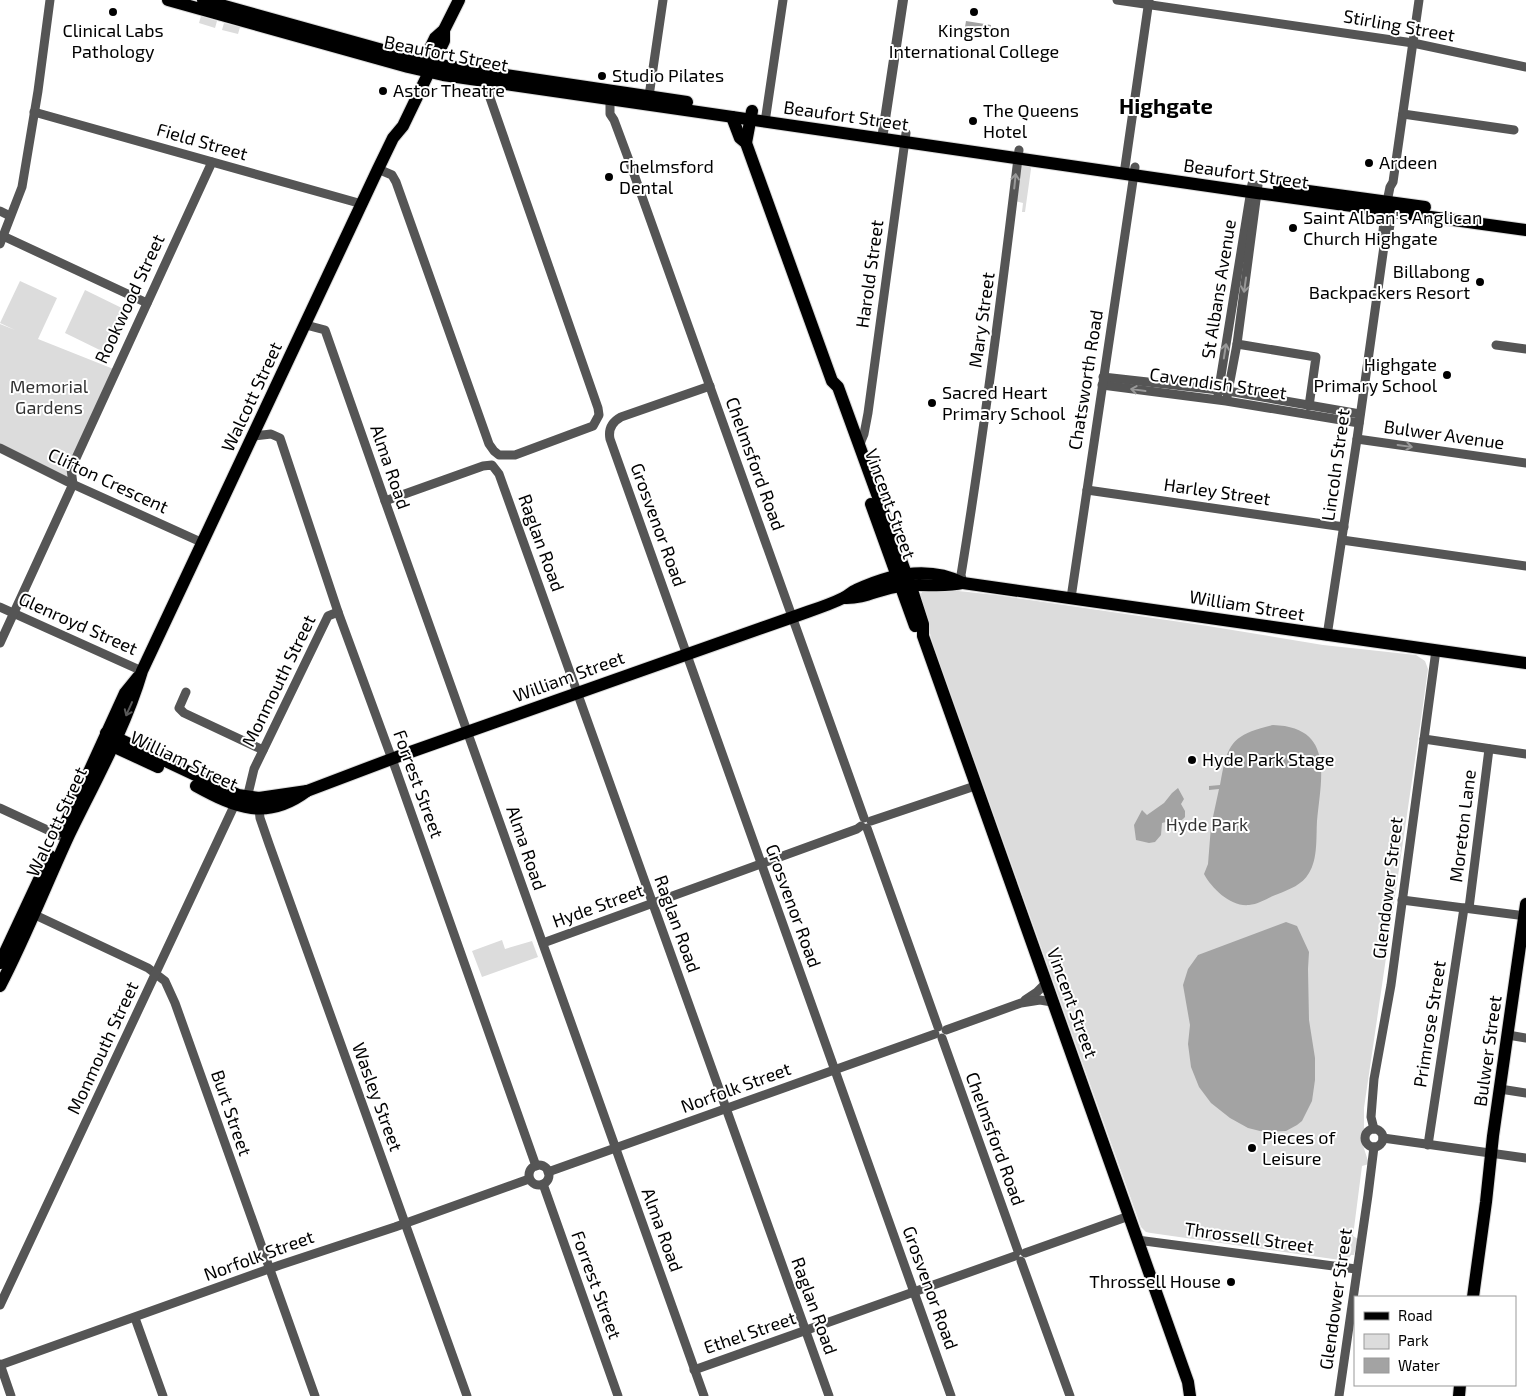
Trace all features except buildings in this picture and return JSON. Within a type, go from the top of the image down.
[{"type":"main road","name":"Beaufort Street","points":[[168,0],[490,82],[615,95],[649,96],[766,118],[1389,207],[1526,223]]},
{"type":"main road","name":"Beaufort Street","points":[[203,0],[426,67],[615,95],[732,117],[752,115]]},
{"type":"main road","name":"Walcott Street","points":[[0,964],[110,740],[125,693],[142,671],[254,436],[393,138],[395,122],[426,67],[444,41],[444,30],[459,0]]},
{"type":"main road","points":[[746,143],[752,115]]},
{"type":"main road","name":"Vincent Street","points":[[732,117],[740,138],[746,143],[832,381],[838,387],[903,580],[915,626],[923,636],[1188,1382],[1196,1396]]},
{"type":"main road","name":"Beaufort Street","points":[[1389,207],[1526,230]]},
{"type":"main road","name":"Vincent Street","points":[[832,381],[831,389],[903,580]]},
{"type":"main road","name":"William Street","points":[[110,740],[221,799],[259,809],[272,808],[292,802],[307,791],[392,759],[844,598],[857,598],[903,580],[916,572],[951,577],[963,583],[1526,663]]},
{"type":"main road","name":"William Street","points":[[110,740],[225,791],[247,798],[271,797],[288,792],[307,791]]},
{"type":"main road","name":"Walcott Street","points":[[0,986],[33,914],[63,838]]},
{"type":"main road","name":"Bulwer Street","points":[[1516,1037],[1525,912]]},
{"type":"main road","name":"Bulwer Street","points":[[1473,1296],[1504,1090],[1516,1037],[1526,956]]},
{"type":"main road","name":"Vincent Street","points":[[1188,1382],[1190,1396]]},
{"type":"street","points":[[50,0],[22,187],[2,240],[147,303]]},
{"type":"street","points":[[649,96],[663,0]]},
{"type":"street","points":[[766,118],[783,0]]},
{"type":"street","points":[[883,134],[903,0]]},
{"type":"street","name":"Stirling Street","points":[[1117,0],[1149,2],[1413,43],[1526,67]]},
{"type":"street","name":"Lincoln Street","points":[[1327,636],[1385,239],[1389,232],[1390,188],[1393,182],[1419,0]]},
{"type":"street","name":"Chatsworth Road","points":[[1071,598],[1103,381],[1149,2]]},
{"type":"street","points":[[378,169],[392,175],[396,182],[489,444],[494,451],[499,455],[515,455],[590,428],[597,421],[599,415],[598,408],[489,95],[490,82]]},
{"type":"street","name":"Chelmsford Road","points":[[615,95],[614,120],[1070,1396]]},
{"type":"street","name":"Field Street","points":[[34,112],[362,204]]},
{"type":"street","points":[[1403,114],[1514,130]]},
{"type":"street","name":"Harold Street","points":[[859,446],[864,434],[905,138]]},
{"type":"street","name":"Mary Street","points":[[963,583],[961,575],[981,448],[1018,154]]},
{"type":"street","name":"Rookwood Street","points":[[0,643],[73,484],[71,469],[212,162]]},
{"type":"street","name":"St Albans Avenue","points":[[1223,395],[1237,344],[1254,188]]},
{"type":"street","name":"St Albans Avenue","points":[[1223,395],[1254,188]]},
{"type":"street","points":[[0,211],[10,216]]},
{"type":"street","name":"Alma Road","points":[[306,325],[325,330],[704,1396]]},
{"type":"street","points":[[1237,344],[1316,357],[1309,406]]},
{"type":"street","points":[[1496,345],[1526,350]]},
{"type":"street","name":"Cavendish Street","points":[[1103,381],[1309,406],[1360,418]]},
{"type":"street","name":"Grosvenor Road","points":[[710,386],[615,420],[611,427],[610,439],[951,1396]]},
{"type":"street","name":"Cavendish Street","points":[[1223,395],[1360,418]]},
{"type":"street","points":[[848,415],[856,420],[866,420]]},
{"type":"street","name":"Forrest Street","points":[[254,436],[271,434],[280,438],[338,612],[536,1166]]},
{"type":"street","name":"Bulwer Avenue","points":[[1357,439],[1526,463]]},
{"type":"street","name":"Clifton Crescent","points":[[0,448],[73,484],[203,543]]},
{"type":"street","name":"Raglan Road","points":[[385,501],[483,466],[492,465],[499,474],[829,1396]]},
{"type":"street","name":"Harley Street","points":[[1087,490],[1344,527]]},
{"type":"street","points":[[1342,540],[1526,566]]},
{"type":"street","name":"Glenroyd Street","points":[[0,607],[142,671]]},
{"type":"street","name":"Monmouth Street","points":[[247,798],[254,769],[328,616],[338,612]]},
{"type":"street","name":"Glendower Street","points":[[1374,1129],[1370,1117],[1374,1079],[1391,985],[1436,650]]},
{"type":"street","points":[[186,692],[179,708],[184,713],[264,750]]},
{"type":"street","points":[[1424,739],[1526,754]]},
{"type":"street","name":"Moreton Lane","points":[[1466,908],[1489,749]]},
{"type":"street","name":"Hyde Street","points":[[543,943],[857,829],[866,823],[975,786]]},
{"type":"street","name":"Monmouth Street","points":[[0,1305],[2,1295],[156,974],[235,804]]},
{"type":"street","points":[[0,808],[63,838]]},
{"type":"street","name":"Wasley Street","points":[[259,809],[260,818],[269,844],[467,1396]]},
{"type":"street","points":[[1402,900],[1466,908],[1525,912]]},
{"type":"street","name":"Primrose Street","points":[[1428,1144],[1466,908]]},
{"type":"street","name":"Burt Street","points":[[33,914],[148,968],[165,981],[176,1003],[269,1269],[316,1396]]},
{"type":"street","name":"Norfolk Street","points":[[1021,1003],[1038,992],[1046,983]]},
{"type":"street","name":"Norfolk Street","points":[[548,1172],[1021,1003],[1040,1000],[1052,1002]]},
{"type":"street","points":[[1504,1090],[1526,1093]]},
{"type":"street","points":[[1374,1129],[1381,1133],[1383,1138],[1381,1144],[1374,1147],[1368,1144],[1365,1138],[1368,1132],[1374,1129]]},
{"type":"street","points":[[1383,1138],[1526,1158]]},
{"type":"street","name":"Glendower Street","points":[[1338,1396],[1374,1147]]},
{"type":"street","points":[[536,1166],[541,1166],[548,1172],[546,1181],[543,1184],[538,1185],[530,1179],[530,1171],[536,1166]]},
{"type":"street","name":"Norfolk Street","points":[[0,1365],[337,1245],[405,1224],[530,1179]]},
{"type":"street","name":"Forrest Street","points":[[543,1184],[618,1396]]},
{"type":"street","name":"Ethel Street","points":[[694,1370],[1129,1216]]},
{"type":"street","name":"Throssell Street","points":[[1137,1240],[1356,1270]]},
{"type":"street","points":[[135,1318],[163,1396]]},
{"type":"street","points":[[0,1365],[12,1396]]},
{"type":"green space","points":[[201,16],[217,21],[215,28],[199,23]]},
{"type":"green space","points":[[224,23],[240,27],[238,34],[222,30]]},
{"type":"green space","points":[[1019,165],[1030,166],[1031,169],[1025,212],[1022,212],[1023,203],[1015,201]]},
{"type":"green space","name":"Memorial Gardens","points":[[20,281],[57,298],[38,339],[116,370],[68,482],[0,449],[0,324],[15,330],[0,323]]},
{"type":"green space","points":[[85,290],[130,312],[110,355],[65,333]]},
{"type":"green space","name":"Hyde Park","points":[[924,589],[996,595],[1323,645],[1416,655],[1425,661],[1428,669],[1364,1108],[1364,1129],[1361,1139],[1369,1164],[1362,1166],[1353,1236],[1358,1239],[1354,1255],[1351,1255],[1347,1261],[1151,1233],[1146,1232],[1141,1227],[933,644],[919,597]]},
{"type":"green space","points":[[502,940],[505,949],[532,941],[538,957],[482,977],[472,951]]},
{"type":"water","points":[[966,21],[991,25],[990,31],[965,27]]},
{"type":"water","points":[[1273,725],[1293,728],[1307,735],[1315,745],[1320,758],[1321,788],[1314,861],[1309,873],[1299,884],[1256,903],[1242,905],[1223,896],[1204,874],[1208,864],[1211,826],[1219,789],[1209,790],[1209,786],[1220,785],[1225,760],[1233,743],[1248,733]]},
{"type":"water","points":[[1178,788],[1184,799],[1181,804],[1185,811],[1185,817],[1177,822],[1162,823],[1161,835],[1155,842],[1149,843],[1136,840],[1134,825],[1142,810],[1147,815],[1164,803]]},
{"type":"water","points":[[1286,922],[1297,926],[1309,952],[1309,1020],[1315,1058],[1315,1080],[1312,1101],[1302,1121],[1286,1131],[1264,1132],[1248,1128],[1230,1118],[1211,1103],[1199,1087],[1191,1067],[1188,1044],[1190,1025],[1183,985],[1188,969],[1198,955]]},
{"type":"place","name":"Clinical Labs Pathology","points":[[113,12]]},
{"type":"place","name":"Kingston International College","points":[[974,12]]},
{"type":"place","name":"Studio Pilates","points":[[602,76]]},
{"type":"place","name":"Astor Theatre","points":[[383,91]]},
{"type":"place","name":"The Queens Hotel","points":[[973,121]]},
{"type":"place","name":"Ardeen","points":[[1369,163]]},
{"type":"place","name":"Chelmsford Dental","points":[[609,177]]},
{"type":"place","name":"Saint Alban's Anglican Church Highgate","points":[[1293,228]]},
{"type":"place","name":"Billabong Backpackers Resort","points":[[1480,282]]},
{"type":"place","name":"Highgate Primary School","points":[[1447,375]]},
{"type":"place","name":"Sacred Heart Primary School","points":[[932,403]]},
{"type":"place","name":"Hyde Park Stage","points":[[1192,760]]},
{"type":"place","name":"Pieces of Leisure","points":[[1252,1148]]},
{"type":"place","name":"Throssell House","points":[[1231,1282]]},
{"type":"district","name":"Highgate","points":[[1166,106]]}]
